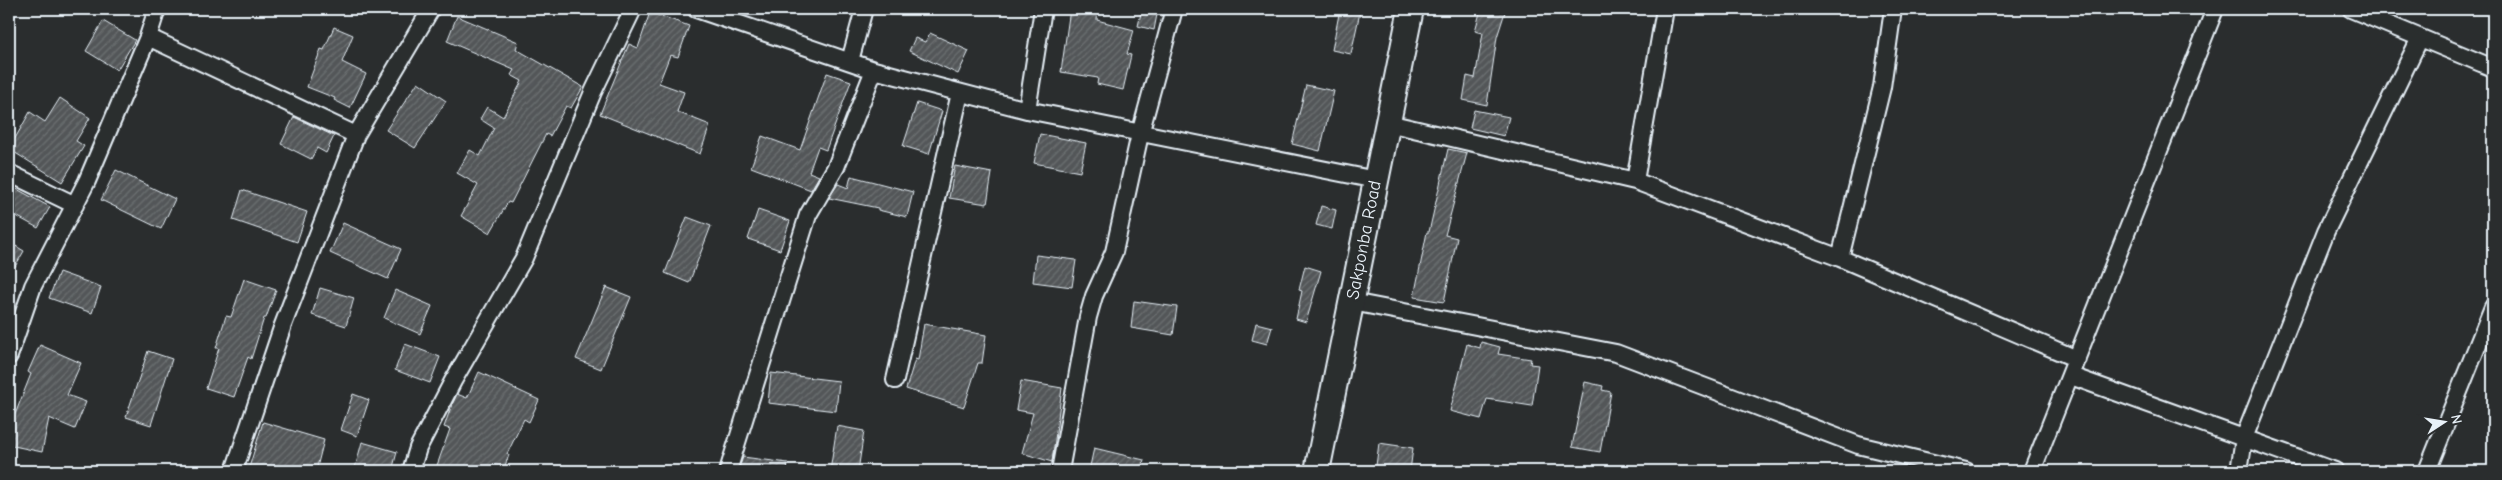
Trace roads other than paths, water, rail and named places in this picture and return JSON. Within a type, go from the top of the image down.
[{"type":"main road","name":"Sakponba Road","points":[[1317,471],[1411,9]]},
{"type":"street","points":[[9,356],[33,286],[87,181],[148,37],[157,9]]},
{"type":"street","points":[[234,471],[283,325],[356,135],[431,9]]},
{"type":"street","points":[[411,471],[418,448],[453,381],[524,258],[593,92],[633,9]]},
{"type":"street","points":[[696,9],[874,70],[1027,110],[1376,180]]},
{"type":"street","points":[[850,61],[864,9]]},
{"type":"street","points":[[1027,110],[1043,9]]},
{"type":"street","points":[[1060,471],[1088,317],[1094,296],[1114,252],[1140,134],[1174,9]]},
{"type":"street","points":[[1635,181],[1665,9]]},
{"type":"street","points":[[1840,258],[1882,87],[1893,9]]},
{"type":"street","points":[[2032,471],[2215,9]]},
{"type":"street","points":[[2351,9],[2493,68]]},
{"type":"street","points":[[148,37],[356,135]]},
{"type":"street","points":[[2239,471],[2244,438],[2326,231],[2420,38]]},
{"type":"street","points":[[728,471],[808,215],[836,167],[874,70]]},
{"type":"street","points":[[895,380],[960,93]]},
{"type":"street","points":[[1388,123],[1635,181],[1840,258],[2077,359]]},
{"type":"street","points":[[9,173],[74,205]]},
{"type":"street","points":[[1352,302],[1616,353],[1858,445],[1966,471]]},
{"type":"street","points":[[2427,471],[2493,306]]},
{"type":"street","points":[[2071,376],[2335,471]]}]
